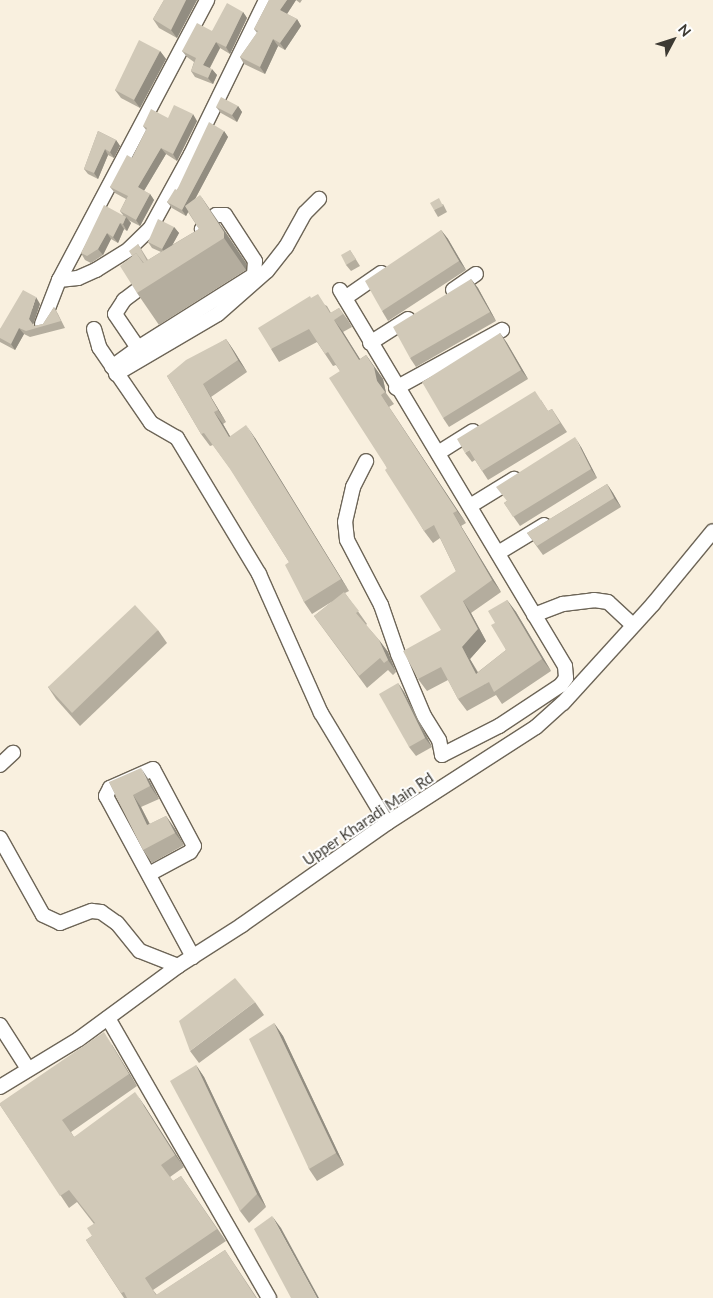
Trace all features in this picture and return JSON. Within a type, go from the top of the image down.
[{"type":"street","points":[[42,324],[59,280],[207,0]]},
{"type":"street","points":[[59,280],[78,278],[96,270],[129,249],[150,229],[191,154],[266,0]]},
{"type":"street","points":[[114,370],[218,314],[267,271],[286,247],[305,213],[319,200]]},
{"type":"street","points":[[114,370],[138,348],[254,276],[255,261],[225,215],[216,216],[190,241]]},
{"type":"street","points":[[366,461],[351,496],[345,522],[347,540],[381,605],[398,654],[424,716],[439,740],[442,755],[499,726],[561,685],[566,678],[565,666],[438,453],[396,388],[342,294],[391,267]]},
{"type":"street","points":[[138,348],[115,314],[124,300],[162,271]]},
{"type":"street","points":[[444,296],[476,274]]},
{"type":"street","points":[[370,343],[419,312]]},
{"type":"street","points":[[94,329],[99,347],[151,423],[177,438],[213,496],[259,574],[320,713],[387,823]]},
{"type":"street","points":[[396,388],[502,330]]},
{"type":"street","points":[[438,453],[489,422]]},
{"type":"street","points":[[470,506],[526,472]]},
{"type":"street","points":[[498,553],[555,518]]},
{"type":"street","name":"Upper Kharadi Main Rd","points":[[0,1087],[108,1018],[178,966],[387,823],[536,727],[633,625],[713,530]]},
{"type":"street","points":[[534,615],[562,604],[594,600],[608,602],[633,625]]},
{"type":"street","points":[[0,765],[13,753]]},
{"type":"street","points":[[148,874],[190,852],[194,846],[153,770],[110,788],[106,796],[148,874],[193,957]]},
{"type":"street","points":[[0,838],[43,915],[60,924],[92,911],[101,912],[117,923],[140,951],[178,966]]},
{"type":"street","points":[[108,1018],[269,1298]]},
{"type":"street","points":[[0,1025],[28,1070]]},
{"type":"building","points":[[164,0],[186,0],[171,30],[153,19]]},
{"type":"building","points":[[269,0],[287,0],[280,10],[297,19],[280,43],[273,39],[260,67],[240,57],[258,31],[254,29]]},
{"type":"building","points":[[227,3],[243,12],[226,47],[216,42],[203,65],[212,69],[208,78],[191,71],[196,58],[182,51],[197,23],[212,31]]},
{"type":"building","points":[[139,40],[160,51],[134,100],[115,90]]},
{"type":"building","points":[[221,97],[238,106],[232,115],[216,107]]},
{"type":"building","points":[[174,105],[193,114],[173,154],[161,148],[138,187],[150,194],[136,220],[120,211],[128,196],[110,187],[127,155],[132,158],[147,128],[143,126],[151,109],[168,118]]},
{"type":"building","points":[[209,122],[224,131],[182,210],[167,202],[175,189],[177,190]]},
{"type":"building","points":[[98,131],[116,140],[110,152],[105,149],[94,173],[84,169]]},
{"type":"building","points":[[200,195],[224,232],[224,238],[137,293],[120,266],[136,253],[143,263],[199,229],[185,206]]},
{"type":"building","points":[[439,198],[443,206],[434,210],[430,203]]},
{"type":"building","points":[[104,205],[126,217],[123,224],[120,223],[113,237],[107,233],[98,249],[87,256],[81,253]]},
{"type":"building","points":[[158,219],[174,227],[162,249],[148,242]]},
{"type":"building","points":[[441,230],[459,261],[382,311],[365,281]]},
{"type":"building","points":[[138,244],[147,261],[144,263],[136,253],[132,256],[129,251]]},
{"type":"building","points":[[350,250],[356,259],[346,265],[341,255]]},
{"type":"building","points":[[471,279],[490,312],[410,358],[393,327]]},
{"type":"building","points":[[23,290],[36,297],[29,319],[34,326],[43,324],[54,307],[61,321],[26,331],[19,328],[11,344],[0,338],[0,329]]},
{"type":"building","points":[[318,294],[330,313],[339,308],[343,314],[334,320],[359,360],[366,355],[374,367],[377,381],[385,392],[381,395],[457,511],[453,513],[492,580],[463,601],[478,629],[462,647],[476,674],[506,650],[491,625],[495,623],[488,611],[507,600],[542,659],[494,692],[489,682],[458,699],[441,667],[418,679],[403,651],[441,630],[420,596],[456,571],[434,525],[424,531],[385,470],[387,468],[329,378],[340,371],[328,352],[325,354],[309,329],[271,349],[258,328],[310,296],[311,298]]},
{"type":"building","points":[[500,333],[521,370],[443,418],[422,382]]},
{"type":"building","points":[[226,339],[238,360],[203,384],[218,410],[214,412],[229,437],[246,425],[341,579],[304,602],[285,565],[289,562],[230,469],[204,433],[201,434],[167,376],[186,360]]},
{"type":"building","points":[[535,391],[548,411],[552,409],[560,423],[482,471],[469,450],[465,453],[457,439]]},
{"type":"building","points":[[575,437],[591,469],[513,517],[504,503],[507,501],[496,487]]},
{"type":"building","points":[[607,484],[614,498],[537,546],[527,533]]},
{"type":"building","points":[[344,592],[359,611],[356,613],[379,640],[388,660],[384,663],[380,658],[359,676],[314,616]]},
{"type":"building","points":[[135,605],[158,630],[72,713],[48,687]]},
{"type":"building","points":[[398,683],[425,738],[409,747],[379,694]]},
{"type":"building","points":[[141,768],[150,786],[133,795],[147,825],[166,816],[175,833],[143,850],[109,782]]},
{"type":"building","points":[[235,978],[255,1002],[190,1051],[179,1021]]},
{"type":"building","points":[[274,1023],[336,1153],[309,1169],[249,1039]]},
{"type":"building","points":[[104,1032],[129,1074],[62,1120],[74,1137],[135,1092],[175,1155],[161,1165],[173,1181],[181,1176],[217,1229],[145,1278],[156,1295],[225,1250],[256,1298],[127,1298],[124,1292],[121,1293],[86,1240],[92,1236],[87,1228],[95,1223],[69,1190],[60,1196],[0,1105],[0,1103]]},
{"type":"building","points":[[196,1065],[257,1194],[240,1211],[170,1081]]},
{"type":"building","points":[[272,1216],[317,1298],[291,1298],[254,1229]]}]
